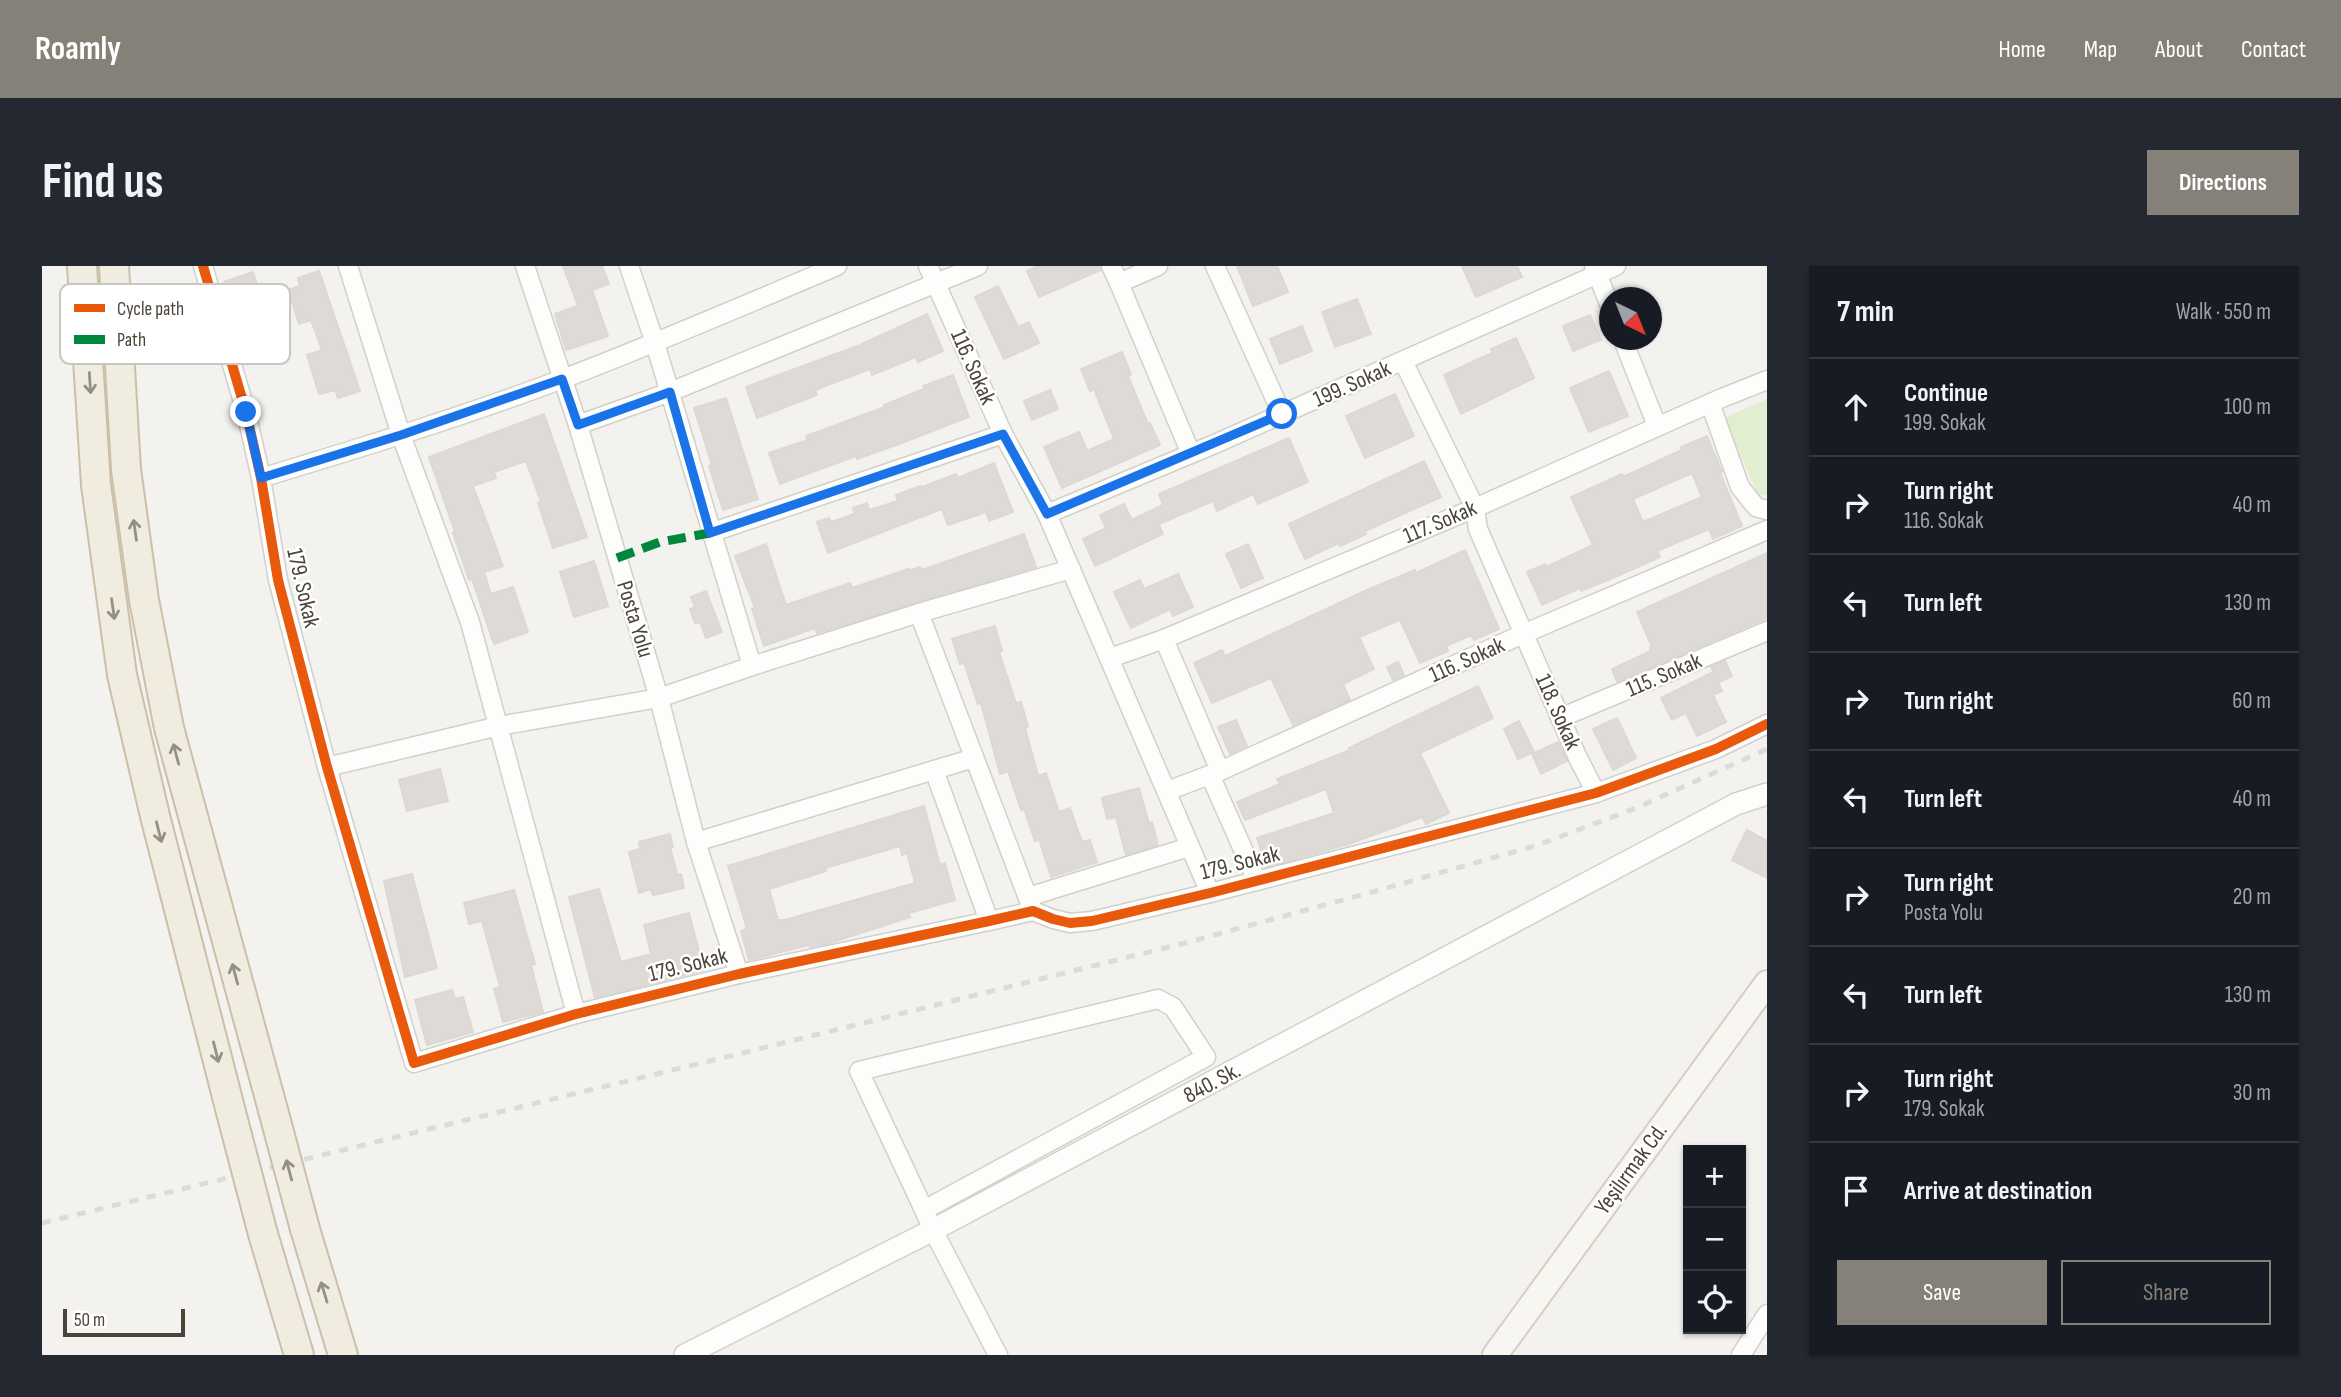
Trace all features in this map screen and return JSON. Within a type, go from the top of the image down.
[{"type":"highway","points":[[82,266],[83,284]]},
{"type":"highway","points":[[114,266],[115,284]]},
{"type":"highway","points":[[88,364],[96,485],[122,676],[158,829],[233,1120],[299,1355]]},
{"type":"highway","points":[[120,364],[126,469],[144,600],[169,728],[305,1229],[343,1355]]},
{"type":"main road","name":"Yeşilırmak Cd.","points":[[1503,1353],[1767,983]]},
{"type":"street","name":"179. Sokak","points":[[203,266],[208,284]]},
{"type":"street","points":[[348,266],[401,435],[470,622],[576,1014]]},
{"type":"street","name":"Posta Yolu","points":[[525,266],[578,425],[659,698],[696,842],[738,974]]},
{"type":"street","points":[[629,266],[655,343],[752,666]]},
{"type":"street","points":[[261,478],[401,435],[562,379],[837,266]]},
{"type":"street","name":"116. Sokak","points":[[928,266],[1003,434],[1047,514],[1210,893]]},
{"type":"street","points":[[578,425],[670,392],[978,266]]},
{"type":"street","points":[[1158,266],[1115,274],[1191,454]]},
{"type":"street","points":[[1215,266],[1282,414]]},
{"type":"street","name":"199. Sokak","points":[[1047,514],[1404,361],[1595,270],[1616,266]]},
{"type":"street","points":[[1595,270],[1602,287]]},
{"type":"street","points":[[1627,350],[1657,426]]},
{"type":"street","name":"118. Sokak","points":[[1404,361],[1475,508],[1478,529],[1560,718],[1596,793]]},
{"type":"street","name":"179. Sokak","points":[[232,364],[261,478],[278,580],[327,767],[414,1063],[576,1014],[738,974],[989,920],[1030,904],[1070,923],[1092,921],[1210,893],[1596,793],[1716,749],[1767,724]]},
{"type":"street","name":"117. Sokak","points":[[1110,658],[1164,639],[1475,508],[1767,380]]},
{"type":"street","points":[[1710,403],[1740,486],[1756,508],[1767,510]]},
{"type":"street","points":[[710,533],[1003,434]]},
{"type":"street","name":"116. Sokak","points":[[1167,791],[1215,773],[1524,634],[1767,530]]},
{"type":"street","points":[[327,767],[499,726],[659,698],[752,666],[1071,569]]},
{"type":"street","points":[[919,614],[1030,904],[1189,847]]},
{"type":"street","name":"115. Sokak","points":[[1560,718],[1767,631]]},
{"type":"street","points":[[1164,639],[1257,881]]},
{"type":"street","points":[[696,842],[974,758]]},
{"type":"street","points":[[934,770],[989,920]]},
{"type":"street","name":"840. Sk.","points":[[685,1355],[933,1230],[1736,804],[1767,794]]},
{"type":"street","points":[[924,1210],[1206,1057],[1172,1007],[1158,999],[859,1071],[933,1230],[998,1355]]},
{"type":"street","points":[[1741,1355],[1767,1314]]},
{"type":"green space","points":[[1767,399],[1767,495],[1758,495],[1724,418]]},
{"type":"building","points":[[563,266],[602,266],[609,284],[592,290],[608,336],[566,350],[555,314],[578,306]]},
{"type":"building","points":[[1038,266],[1100,266],[1101,270],[1039,297],[1027,271]]},
{"type":"building","points":[[1237,266],[1277,266],[1288,292],[1253,306]]},
{"type":"building","points":[[1462,266],[1517,266],[1522,277],[1476,297]]},
{"type":"building","points":[[319,271],[360,391],[338,398],[335,390],[319,394],[307,355],[322,350],[311,320],[299,324],[290,296],[290,289],[300,286],[298,278]]},
{"type":"building","points":[[253,272],[257,284],[225,284]]},
{"type":"building","points":[[998,286],[1018,327],[1029,322],[1039,343],[1004,359],[975,297]]},
{"type":"building","points":[[1357,299],[1371,334],[1335,347],[1322,312]]},
{"type":"building","points":[[927,314],[943,351],[918,362],[916,357],[872,375],[870,369],[815,390],[817,395],[757,418],[746,387],[860,345]]},
{"type":"building","points":[[1590,315],[1599,341],[1573,351],[1563,326]]},
{"type":"building","points":[[1302,326],[1312,351],[1280,364],[1270,339]]},
{"type":"building","points":[[1516,338],[1534,378],[1461,414],[1444,375],[1492,353],[1491,349]]},
{"type":"building","points":[[1122,352],[1131,374],[1128,376],[1160,445],[1062,488],[1044,447],[1079,432],[1087,451],[1114,439],[1094,389],[1090,391],[1081,369]]},
{"type":"building","points":[[1609,371],[1628,416],[1589,432],[1570,388]]},
{"type":"building","points":[[953,375],[969,417],[857,459],[856,456],[780,484],[769,453],[808,440],[806,436],[885,407],[884,405],[924,389],[923,386]]},
{"type":"building","points":[[1050,390],[1058,409],[1032,420],[1024,401]]},
{"type":"building","points":[[1395,394],[1414,436],[1365,458],[1346,416]]},
{"type":"building","points":[[726,398],[758,499],[723,510],[694,408]]},
{"type":"building","points":[[544,414],[587,537],[553,548],[538,503],[541,502],[526,461],[494,472],[496,478],[473,486],[503,566],[484,572],[491,594],[513,587],[528,632],[494,644],[472,579],[469,580],[429,457]]},
{"type":"building","points":[[1707,436],[1742,526],[1713,539],[1709,529],[1657,551],[1660,557],[1542,605],[1527,572],[1545,564],[1546,567],[1593,545],[1571,497],[1622,474],[1623,477],[1682,450],[1681,447]],"holes":[[[1692,473],[1702,497],[1643,522],[1633,499]]]},
{"type":"building","points":[[1289,438],[1308,482],[1258,504],[1253,494],[1217,511],[1213,501],[1159,524],[1163,534],[1095,566],[1083,539],[1106,528],[1100,515],[1124,504],[1132,520],[1163,505],[1159,494]]},
{"type":"building","points":[[1424,461],[1441,497],[1365,531],[1366,534],[1340,546],[1339,543],[1305,559],[1289,524]]},
{"type":"building","points":[[994,463],[1013,512],[989,521],[986,512],[948,525],[942,509],[828,553],[817,522],[829,518],[831,522],[855,514],[853,508],[867,503],[869,510],[898,501],[896,495],[956,474],[958,478]]},
{"type":"building","points":[[1024,534],[1036,567],[817,633],[815,628],[764,646],[752,609],[755,608],[735,556],[766,544],[786,605],[850,583],[852,588],[909,569],[920,567],[922,570]]},
{"type":"building","points":[[1248,544],[1263,578],[1241,588],[1226,554]]},
{"type":"building","points":[[1465,550],[1499,629],[1474,640],[1471,635],[1446,646],[1448,651],[1420,663],[1400,620],[1359,637],[1374,669],[1343,684],[1350,700],[1293,725],[1271,678],[1212,703],[1194,663],[1222,650],[1225,656],[1367,590],[1415,570],[1416,573]]},
{"type":"building","points":[[1767,553],[1767,618],[1617,682],[1612,669],[1651,651],[1652,647],[1637,612]]},
{"type":"building","points":[[594,561],[608,606],[574,617],[560,572]]},
{"type":"building","points":[[1178,574],[1193,607],[1173,616],[1170,609],[1131,628],[1114,592],[1140,580],[1144,589]]},
{"type":"building","points":[[706,591],[722,632],[706,638],[700,622],[695,623],[690,609],[695,607],[691,597]]},
{"type":"building","points":[[995,626],[1002,651],[999,652],[1016,703],[1021,702],[1028,726],[1025,728],[1038,776],[1046,773],[1059,812],[1070,808],[1082,842],[1090,840],[1097,862],[1051,877],[1039,839],[1035,841],[1008,771],[1000,774],[981,703],[978,704],[964,663],[960,664],[952,639]]},
{"type":"building","points":[[1725,661],[1732,676],[1719,682],[1711,667]]},
{"type":"building","points":[[1398,662],[1404,675],[1393,680],[1387,667]]},
{"type":"building","points":[[1713,672],[1722,691],[1713,695],[1726,722],[1697,736],[1686,713],[1672,720],[1661,698]]},
{"type":"building","points":[[1478,686],[1493,718],[1420,753],[1449,813],[1426,824],[1422,817],[1349,844],[1266,867],[1257,838],[1334,813],[1326,789],[1245,820],[1237,802],[1280,784],[1277,779],[1350,750],[1349,748]]},
{"type":"building","points":[[1617,718],[1636,758],[1613,770],[1593,729]]},
{"type":"building","points":[[1236,720],[1247,746],[1230,754],[1218,727]]},
{"type":"building","points":[[1519,721],[1534,752],[1518,759],[1504,729]]},
{"type":"building","points":[[1558,742],[1567,761],[1541,774],[1532,754]]},
{"type":"building","points":[[440,769],[448,801],[407,811],[399,780]]},
{"type":"building","points":[[1139,788],[1158,845],[1126,855],[1116,817],[1107,819],[1102,798]]},
{"type":"building","points":[[924,806],[940,865],[945,863],[955,900],[909,913],[910,917],[827,944],[809,945],[749,960],[741,931],[747,929],[728,866]],"holes":[[[900,846],[902,855],[907,853],[915,883],[778,920],[769,889],[826,871],[825,868]]]},
{"type":"building","points":[[1747,830],[1767,841],[1767,878],[1732,860]]},
{"type":"building","points":[[670,834],[673,847],[670,847],[677,874],[681,874],[684,888],[653,895],[651,889],[639,893],[629,852],[640,849],[639,842]]},
{"type":"building","points":[[412,874],[437,968],[405,977],[384,881]]},
{"type":"building","points":[[599,889],[621,962],[651,954],[644,925],[689,913],[704,970],[595,998],[569,897]]},
{"type":"building","points":[[514,890],[535,964],[531,965],[543,1012],[503,1022],[494,989],[500,987],[482,921],[469,924],[464,903]]},
{"type":"building","points":[[452,990],[455,999],[463,997],[473,1032],[427,1045],[415,1000]]},
{"type":"railway","points":[[42,1223],[1185,943],[1383,889],[1538,845],[1636,808],[1767,749]]},
{"type":"marked path","points":[[617,558],[660,542],[710,533]]},
{"type":"cycle path","points":[[203,266],[208,284]]},
{"type":"cycle path","points":[[232,364],[261,478],[278,580],[327,767],[414,1063],[576,1014],[739,974],[1033,911],[1070,923],[1092,921],[1210,893],[1596,793],[1716,749],[1767,724]]},
{"type":"route","points":[[246,412],[261,478],[401,435],[562,379],[578,425],[670,392],[710,533],[1003,434],[1047,514],[1282,414]]}]
